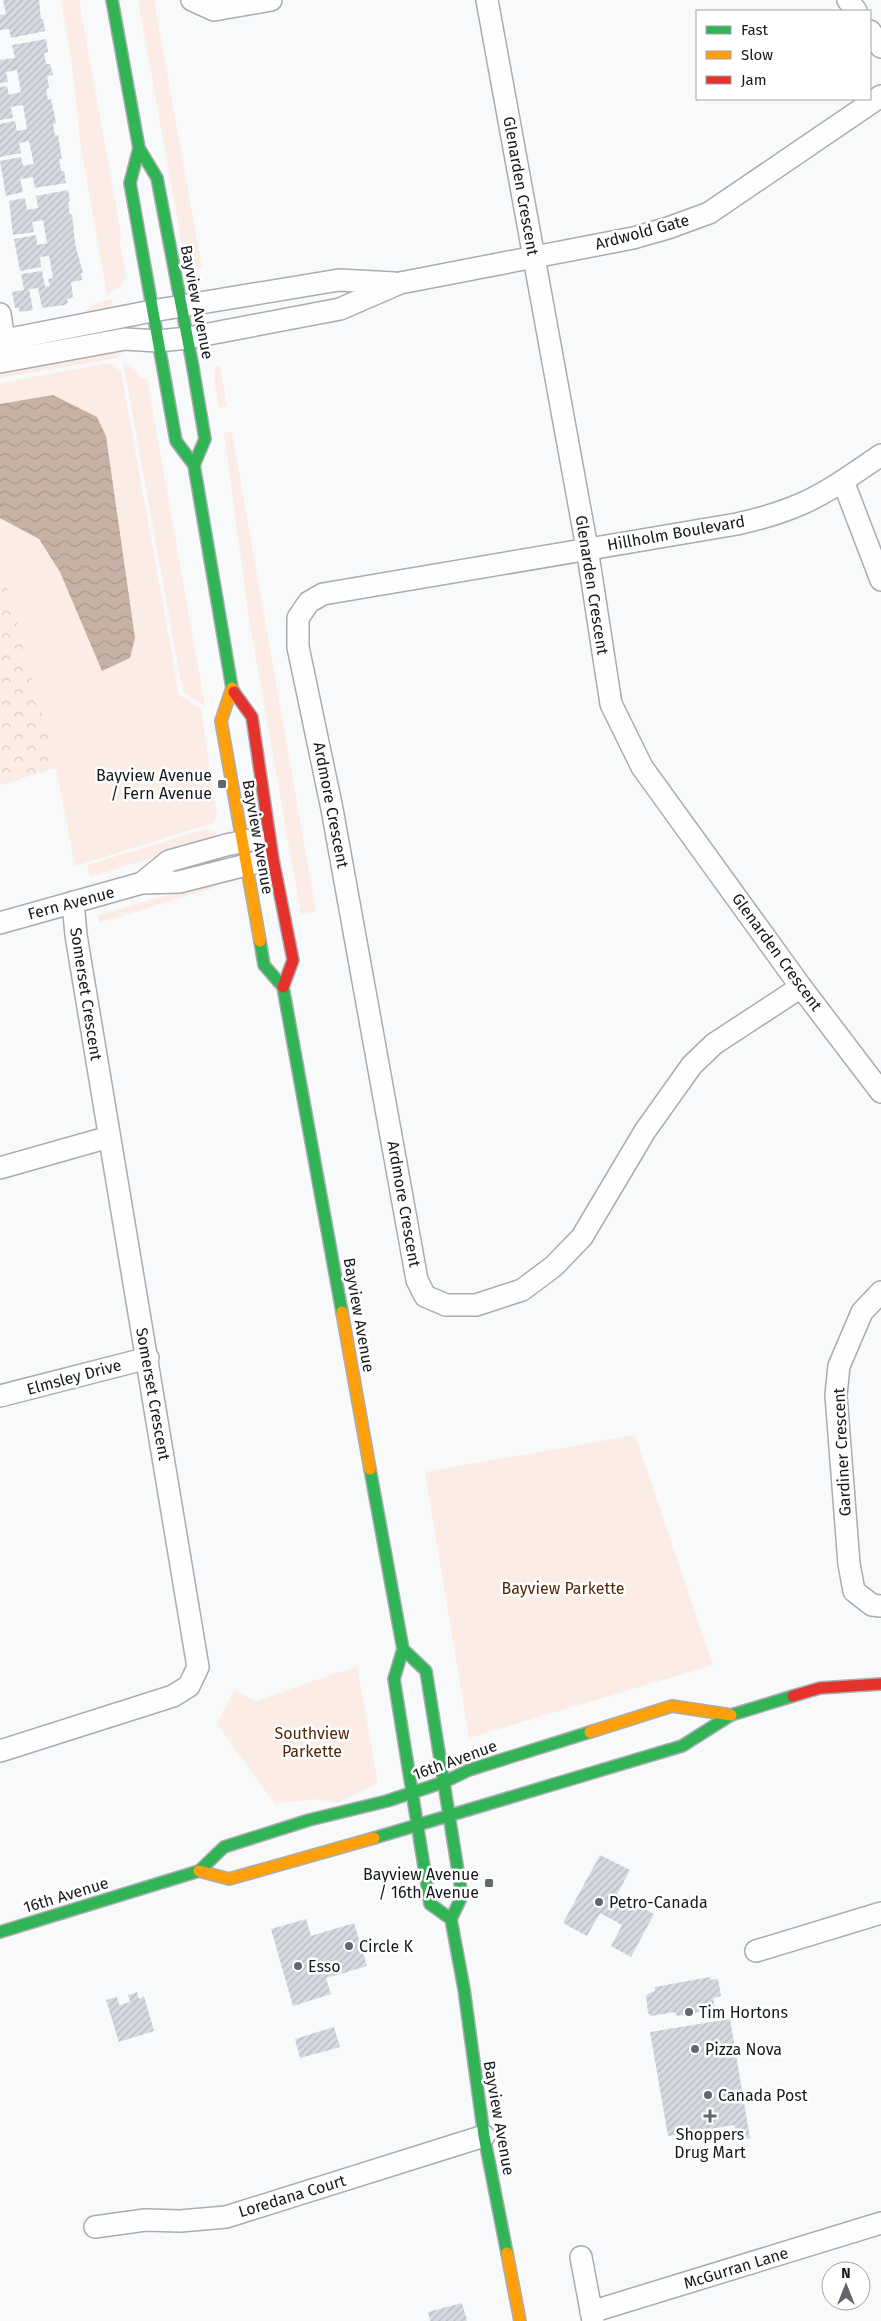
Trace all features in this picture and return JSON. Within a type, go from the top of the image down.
[{"type":"main road","name":"Bayview Avenue","points":[[112,0],[138,148],[157,178],[188,338],[205,439],[194,465]]},
{"type":"main road","name":"Bayview Avenue","points":[[138,148],[130,183],[176,441],[194,465],[232,688],[252,716],[273,859],[293,960],[283,987]]},
{"type":"main road","name":"Bayview Avenue","points":[[232,688],[221,721],[264,965],[283,987],[403,1648],[394,1679],[430,1904],[451,1919],[464,1989],[484,2136],[520,2321]]},
{"type":"main road","points":[[403,1648],[426,1672],[462,1896],[451,1919]]},
{"type":"main road","name":"16th Avenue","points":[[199,1871],[229,1879],[417,1826],[477,1806],[682,1746],[731,1715],[820,1688],[881,1684]]},
{"type":"main road","name":"16th Avenue","points":[[0,1932],[199,1871],[224,1847],[309,1820],[411,1793],[444,1782],[469,1770],[672,1706],[731,1715]]},
{"type":"street","points":[[192,0],[214,10],[271,0]]},
{"type":"street","name":"Glenarden Crescent","points":[[487,0],[587,548],[610,704],[642,766],[801,987],[881,1092]]},
{"type":"street","points":[[871,32],[881,47]]},
{"type":"street","name":"Ardwold Gate","points":[[0,362],[125,339],[158,341],[188,338],[340,309],[400,283],[633,238],[668,228],[709,212],[881,96]]},
{"type":"street","name":"Ardwold Gate","points":[[2,340],[152,311],[338,280],[400,283]]},
{"type":"street","points":[[0,314],[2,340]]},
{"type":"street","name":"Hillholm Boulevard","points":[[310,602],[323,594],[738,524],[767,517],[802,504],[843,481],[881,455]]},
{"type":"street","points":[[843,481],[881,580]]},
{"type":"street","name":"Ardmore Crescent","points":[[310,602],[298,618],[298,647],[334,819],[417,1280],[425,1296],[446,1304],[476,1305],[522,1290],[554,1266],[582,1237],[645,1131],[692,1065],[714,1044],[801,987]]},
{"type":"street","name":"Fern Avenue","points":[[142,883],[169,861],[243,841],[270,836]]},
{"type":"street","name":"Fern Avenue","points":[[0,923],[142,883],[179,882],[273,859]]},
{"type":"street","name":"Somerset Crescent","points":[[0,1751],[173,1696],[189,1686],[198,1667],[148,1358],[76,936],[73,902]]},
{"type":"street","points":[[0,1168],[109,1137]]},
{"type":"street","name":"Gardiner Crescent","points":[[881,1292],[862,1312],[848,1342],[839,1366],[836,1395],[849,1564],[854,1591],[872,1605],[881,1606]]},
{"type":"street","name":"Elmsley Drive","points":[[0,1396],[148,1358]]},
{"type":"street","points":[[756,1951],[881,1912]]},
{"type":"street","name":"Loredana Court","points":[[95,2227],[145,2220],[180,2221],[226,2217],[484,2136]]},
{"type":"street","name":"McGurran Lane","points":[[582,2257],[592,2316],[881,2223]]},
{"type":"green space","points":[[61,0],[79,0],[120,228],[121,238],[119,239],[127,279],[124,279],[120,289],[117,288],[107,295],[80,141],[72,64]]},
{"type":"green space","points":[[138,0],[154,0],[202,268],[190,270],[185,262]]},
{"type":"green space","points":[[112,299],[113,307],[98,313],[20,328],[23,325],[79,315],[97,303]]},
{"type":"green space","points":[[112,352],[123,353],[118,358],[0,378],[0,371]]},
{"type":"green space","points":[[123,361],[134,369],[141,378],[147,378],[205,706],[183,692]]},
{"type":"green space","points":[[110,363],[121,372],[179,695],[201,709],[217,815],[213,823],[75,866],[56,768],[9,590],[0,583],[0,383]]},
{"type":"green space","points":[[215,366],[220,366],[227,406],[219,408],[214,379]]},
{"type":"green space","points":[[232,432],[316,911],[301,914],[249,619],[224,433]]},
{"type":"green space","points":[[0,583],[9,590],[56,768],[0,785]]},
{"type":"green space","points":[[206,829],[217,832],[208,840],[197,844],[90,877],[87,866],[94,863]]},
{"type":"green space","points":[[196,886],[220,886],[99,923],[98,916],[100,915]]},
{"type":"green space","name":"Bayview Parkette","points":[[635,1435],[713,1665],[469,1738],[425,1472]]},
{"type":"green space","name":"Southview Parkette","points":[[357,1666],[378,1783],[338,1803],[314,1799],[275,1804],[217,1724],[234,1690],[256,1701]]},
{"type":"water","points":[[53,395],[97,417],[106,436],[135,638],[130,658],[102,671],[60,572],[39,539],[0,518],[0,404]]},
{"type":"building","points":[[3,0],[39,0],[41,19],[43,19],[45,31],[11,38],[9,29],[0,30],[0,15],[6,14]]},
{"type":"building","points":[[46,39],[48,52],[44,53],[46,64],[50,64],[53,75],[47,76],[49,88],[46,89],[48,100],[51,99],[56,123],[53,124],[55,136],[58,135],[62,159],[59,159],[61,171],[64,171],[66,183],[35,188],[33,177],[20,179],[23,192],[6,196],[0,161],[21,157],[23,166],[34,164],[29,141],[19,143],[21,153],[0,157],[0,124],[15,121],[17,131],[27,129],[23,105],[11,107],[13,118],[0,120],[0,87],[7,86],[9,95],[21,92],[17,70],[6,72],[8,82],[0,83],[0,60],[15,58],[12,45]]},
{"type":"building","points":[[68,190],[70,201],[68,202],[70,215],[72,214],[75,244],[83,273],[81,273],[82,280],[71,282],[73,297],[67,299],[68,303],[65,305],[42,308],[38,288],[29,289],[33,310],[20,312],[19,308],[15,308],[12,292],[24,290],[21,274],[42,271],[45,287],[50,286],[48,279],[53,278],[49,256],[40,257],[41,267],[20,271],[14,239],[36,235],[37,245],[47,243],[43,220],[32,222],[34,232],[13,235],[9,201],[25,198],[27,210],[38,208],[36,196]]},
{"type":"building","points":[[600,1855],[630,1870],[617,1894],[654,1914],[631,1957],[611,1946],[622,1925],[600,1913],[587,1936],[563,1923]]},
{"type":"building","points":[[306,1919],[311,1936],[354,1923],[367,1966],[326,1978],[331,1994],[293,2006],[271,1929]]},
{"type":"building","points":[[710,1977],[711,1980],[718,1979],[721,1996],[713,1998],[715,2009],[678,2016],[674,2012],[651,2016],[648,2013],[646,1995],[655,1991],[655,1987]]},
{"type":"building","points":[[137,1992],[139,1999],[144,1996],[154,2031],[119,2042],[106,2000],[117,1997],[119,2005],[123,2004],[130,2002],[128,1995]]},
{"type":"building","points":[[730,2019],[750,2138],[736,2140],[734,2125],[668,2136],[650,2032]]},
{"type":"building","points":[[334,2027],[340,2047],[300,2058],[295,2039]]},
{"type":"building","points":[[462,2303],[467,2321],[430,2321],[428,2312]]},
{"type":"traffic: fast","points":[[112,0],[139,148],[157,178],[192,362],[205,439],[194,465]]},
{"type":"traffic: fast","points":[[139,148],[130,183],[176,441],[194,465],[234,692]]},
{"type":"traffic: fast","points":[[260,941],[264,965],[283,987],[342,1312]]},
{"type":"traffic: fast","points":[[370,1469],[403,1649],[394,1679],[430,1904],[451,1919]]},
{"type":"traffic: fast","points":[[403,1649],[426,1671],[462,1896],[451,1919],[464,1989],[484,2136],[507,2253]]},
{"type":"traffic: fast","points":[[374,1838],[682,1746],[731,1715],[793,1696]]},
{"type":"traffic: fast","points":[[0,1932],[199,1871],[224,1847],[309,1820],[387,1801],[444,1782],[469,1770],[590,1732]]},
{"type":"traffic: slow","points":[[232,688],[221,721],[260,941]]},
{"type":"traffic: slow","points":[[342,1312],[370,1469]]},
{"type":"traffic: slow","points":[[590,1732],[672,1706],[731,1715]]},
{"type":"traffic: slow","points":[[199,1871],[229,1879],[374,1838]]},
{"type":"traffic: slow","points":[[507,2253],[520,2321]]},
{"type":"traffic: jam","points":[[234,692],[252,717],[273,859],[293,960],[283,987]]},
{"type":"traffic: jam","points":[[793,1696],[820,1688],[881,1684]]},
{"type":"place","name":"Bayview Avenue / Fern Avenue","points":[[222,784]]},
{"type":"place","name":"Bayview Avenue / 16th Avenue","points":[[489,1883]]},
{"type":"place","name":"Petro-Canada","points":[[599,1902]]},
{"type":"place","name":"Circle K","points":[[349,1946]]},
{"type":"place","name":"Esso","points":[[298,1966]]},
{"type":"place","name":"Tim Hortons","points":[[689,2012]]},
{"type":"place","name":"Pizza Nova","points":[[695,2049]]},
{"type":"place","name":"Canada Post","points":[[708,2095]]},
{"type":"place","name":"Shoppers Drug Mart","points":[[710,2116]]}]
